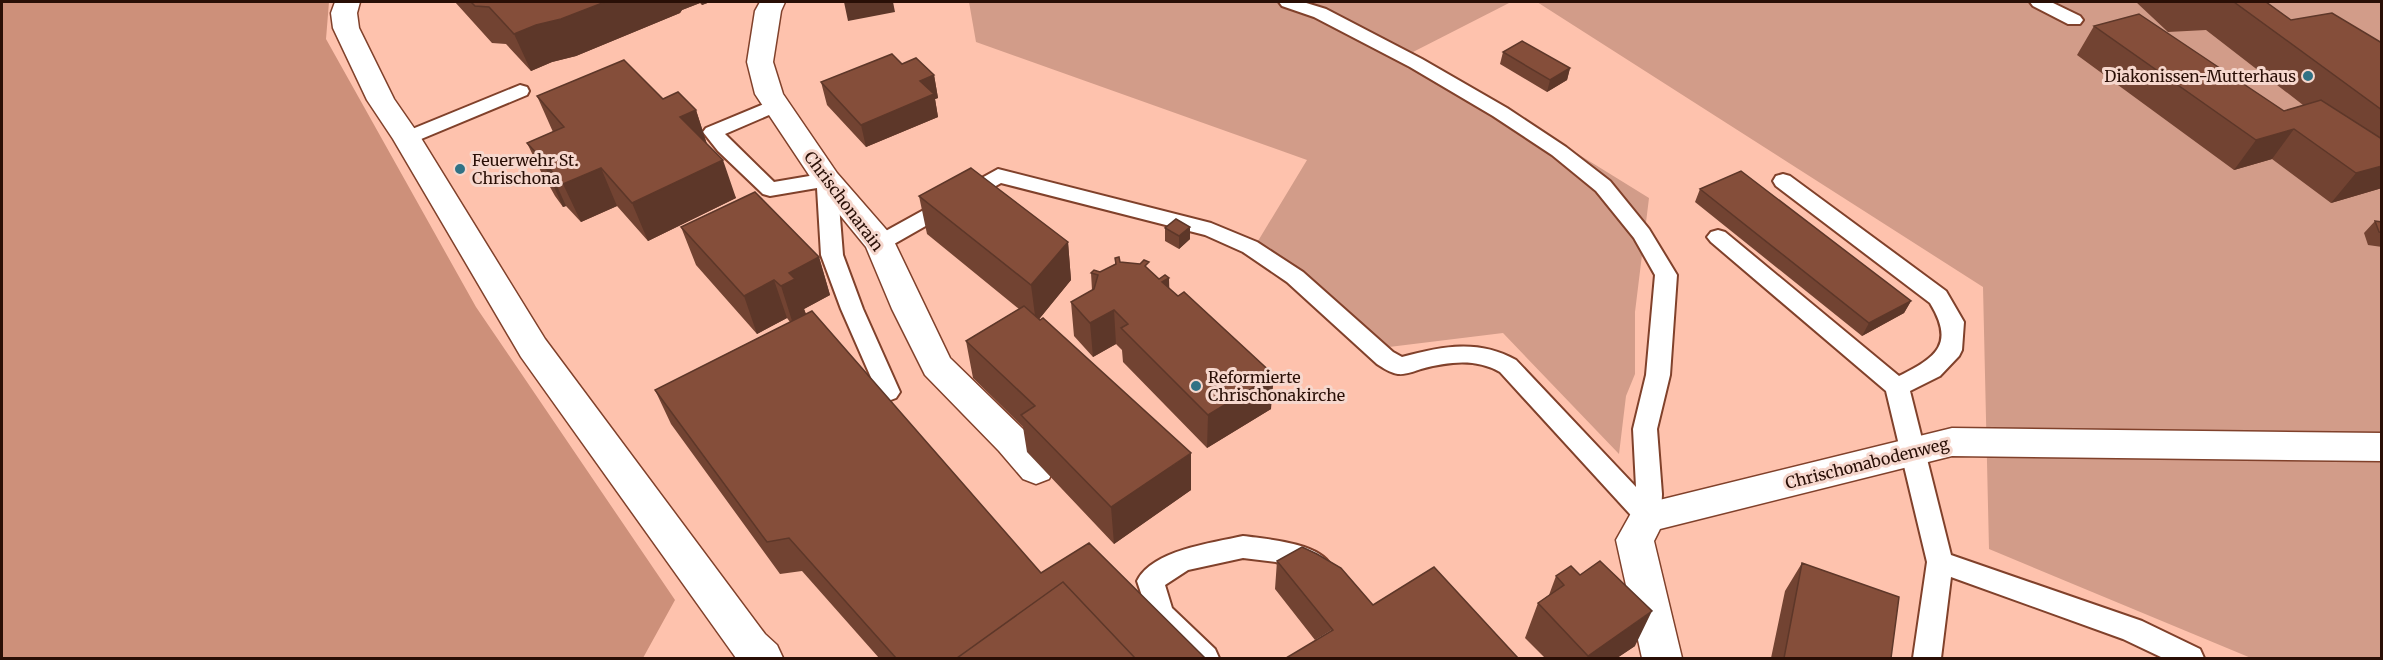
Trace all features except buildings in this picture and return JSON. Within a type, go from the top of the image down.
[{"type":"street","points":[[347,2],[344,13],[346,28],[381,100],[407,138],[533,348],[751,647],[763,658]]},
{"type":"street","name":"Chrischonarain","points":[[772,2],[768,10],[760,62],[769,94],[827,180],[880,243],[903,298],[937,366],[1012,441],[1036,469]]},
{"type":"street","name":"Chrischonabodenweg","points":[[1648,517],[1952,442],[2382,447]]},
{"type":"street","points":[[1648,517],[1635,540],[1662,658]]},
{"type":"lane","points":[[1288,2],[1320,14],[1406,58],[1500,112],[1559,152],[1603,186],[1642,234],[1666,275],[1658,375],[1645,429],[1648,517]]},
{"type":"lane","points":[[2039,2],[2073,20]]},
{"type":"lane","points":[[407,138],[520,91]]},
{"type":"lane","points":[[776,105],[713,132],[725,147],[770,189],[827,180],[832,255],[888,392]]},
{"type":"lane","points":[[880,243],[998,176],[1211,230],[1265,255],[1295,277],[1378,352],[1400,366],[1448,354],[1496,358],[1508,366],[1648,517]]},
{"type":"lane","points":[[1783,181],[1938,297],[1953,322],[1951,350],[1932,370],[1897,387]]},
{"type":"lane","points":[[1719,237],[1897,387],[1940,562],[1927,658]]},
{"type":"lane","points":[[1204,658],[1161,615],[1150,581],[1182,560],[1243,547],[1276,551],[1305,559],[1335,576]]},
{"type":"lane","points":[[1940,562],[2133,630],[2190,658]]},
{"type":"shaded area","points":[[2,2],[329,2],[326,39],[476,307],[675,600],[643,658],[2,658]]},
{"type":"shaded area","points":[[969,2],[1511,2],[1413,52],[1649,198],[1635,312],[1635,374],[1626,396],[1619,454],[1503,333],[1389,347],[1258,241],[1307,160],[976,42]]},
{"type":"shaded area","points":[[1537,2],[2381,2],[2381,658],[2251,658],[1989,549],[1983,287]]},
{"type":"place","name":"Diakonissen-Mutterhaus","points":[[2308,76]]},
{"type":"place","name":"Feuerwehr St. Chrischona","points":[[460,169]]},
{"type":"place","name":"Reformierte Chrischonakirche","points":[[1196,386]]}]
